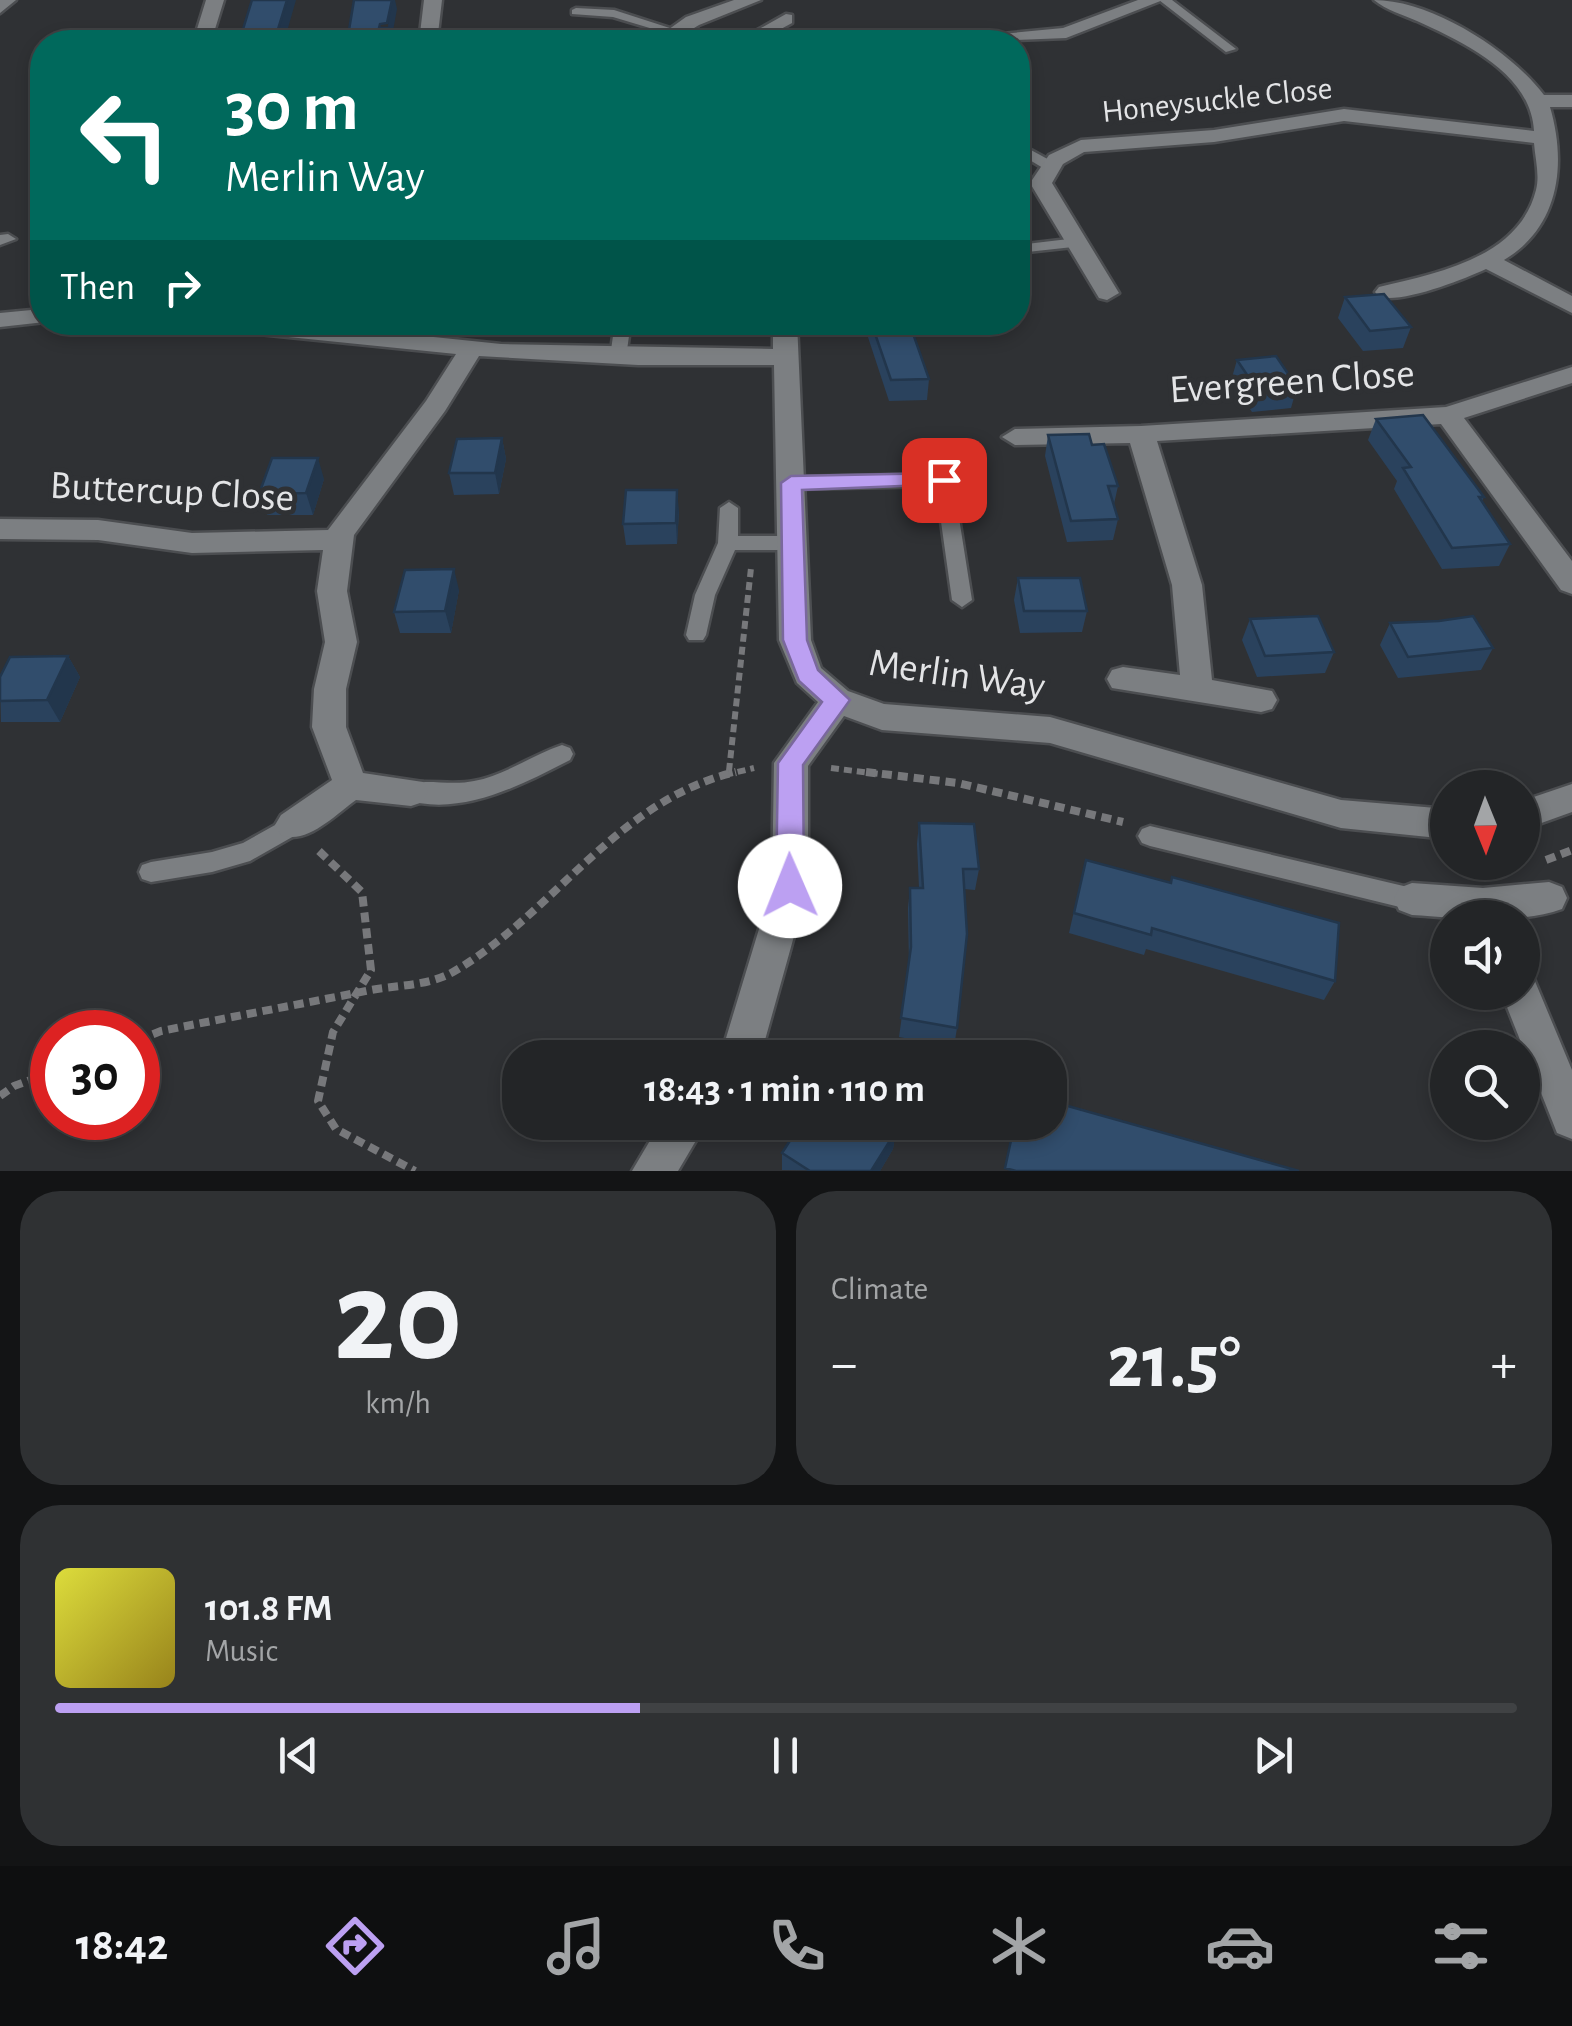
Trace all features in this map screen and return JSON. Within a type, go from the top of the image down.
[{"type":"street","points":[[0,8],[7,0]]},
{"type":"street","points":[[206,30],[215,0]]},
{"type":"street","points":[[429,30],[433,0]]},
{"type":"street","points":[[678,30],[702,15],[752,0]]},
{"type":"street","points":[[1103,0],[1122,13]]},
{"type":"street","points":[[1030,36],[1066,33],[1154,0]]},
{"type":"street","points":[[1383,0],[1491,54],[1539,101],[1547,122],[1544,138],[1548,187],[1538,214],[1514,242],[1488,261],[1442,279],[1387,292]]},
{"type":"street","points":[[767,30],[786,19]]},
{"type":"street","points":[[1539,101],[1572,101]]},
{"type":"street","name":"Honeysuckle Close","points":[[1048,165],[1061,154],[1082,146],[1214,136],[1344,115],[1544,138]]},
{"type":"street","points":[[1048,165],[1041,183],[1107,293]]},
{"type":"street","points":[[1488,261],[1572,306]]},
{"type":"street","points":[[0,320],[30,317]]},
{"type":"street","points":[[408,335],[472,348],[618,357],[789,356]]},
{"type":"street","name":"Merlin Way","points":[[787,335],[795,640],[808,675],[837,700],[882,717],[1050,730],[1341,814],[1430,822]]},
{"type":"street","name":"Buttercup Close","points":[[351,785],[329,727],[330,689],[341,642],[332,592],[340,534],[436,404],[472,348]]},
{"type":"street","name":"Evergreen Close","points":[[1015,437],[1142,434],[1448,414],[1572,375]]},
{"type":"street","name":"Evergreen Close","points":[[1448,414],[1572,583]]},
{"type":"street","name":"Evergreen Close","points":[[1142,434],[1187,585],[1198,690]]},
{"type":"street","name":"Buttercup Close","points":[[0,529],[98,530],[192,543],[339,540]]},
{"type":"street","points":[[1122,679],[1260,700]]},
{"type":"street","points":[[745,1040],[790,886],[790,763],[837,700]]},
{"type":"street","points":[[293,826],[351,785],[411,792]]},
{"type":"street","points":[[1540,810],[1572,798]]},
{"type":"street","points":[[1412,899],[1430,902]]},
{"type":"street","points":[[1527,1010],[1572,1119]]},
{"type":"street","points":[[653,1171],[674,1140]]},
{"type":"lane","points":[[1165,0],[1230,48]]},
{"type":"lane","points":[[576,12],[614,14],[651,30]]},
{"type":"lane","points":[[1030,154],[1048,165]]},
{"type":"lane","points":[[1030,248],[1077,243]]},
{"type":"lane","points":[[618,357],[621,335]]},
{"type":"lane","points":[[791,483],[944,480],[962,600]]},
{"type":"lane","points":[[696,635],[705,594],[728,543],[729,508]]},
{"type":"lane","points":[[728,543],[793,543]]},
{"type":"lane","points":[[411,792],[441,796],[473,793],[508,782],[562,754]]},
{"type":"lane","points":[[152,872],[250,851],[293,826]]},
{"type":"lane","points":[[1150,836],[1412,899]]},
{"type":"path","points":[[160,1030],[448,975],[491,946],[602,844],[666,795],[729,771],[790,763]]},
{"type":"path","points":[[293,826],[362,892],[371,970],[332,1032],[318,1101],[336,1129],[415,1171]]},
{"type":"path","points":[[0,1096],[30,1080]]},
{"type":"building","points":[[252,0],[287,0],[278,30],[243,30]]},
{"type":"building","points":[[354,0],[392,0],[387,23],[379,28],[387,30],[349,30]]},
{"type":"building","points":[[1384,294],[1411,327],[1370,331],[1345,297]]},
{"type":"building","points":[[875,335],[914,335],[929,379],[891,380]]},
{"type":"building","points":[[1276,356],[1297,387],[1258,391],[1237,360]]},
{"type":"building","points":[[1423,415],[1484,497],[1479,497],[1510,544],[1452,548],[1403,468],[1411,467],[1376,419]]},
{"type":"building","points":[[1089,434],[1092,445],[1104,444],[1118,486],[1108,486],[1118,519],[1071,521],[1048,435]]},
{"type":"building","points":[[502,438],[495,473],[449,473],[457,439]]},
{"type":"building","points":[[272,458],[318,458],[306,493],[259,494]]},
{"type":"building","points":[[626,490],[677,490],[676,523],[623,524]]},
{"type":"building","points":[[454,569],[445,611],[394,612],[405,570]]},
{"type":"building","points":[[1018,578],[1080,578],[1087,611],[1024,611]]},
{"type":"building","points":[[1318,616],[1334,652],[1265,656],[1250,619]]},
{"type":"building","points":[[1473,616],[1493,648],[1408,657],[1390,623],[1439,621]]},
{"type":"building","points":[[68,656],[47,700],[0,701],[0,677],[10,657]]},
{"type":"building","points":[[919,823],[974,824],[979,869],[963,869],[967,934],[957,1028],[901,1018],[911,947],[910,888],[923,888]]},
{"type":"building","points":[[1086,860],[1171,883],[1172,877],[1339,923],[1335,981],[1152,928],[1151,935],[1074,913]]},
{"type":"building","points":[[1067,1106],[1299,1171],[1016,1171],[1005,1168],[1011,1140],[1067,1140]]},
{"type":"building","points":[[790,1140],[890,1140],[871,1171],[810,1171],[782,1153]]},
{"type":"route","points":[[790,886],[790,763],[837,700],[808,675],[795,640],[791,483],[944,480]]}]
